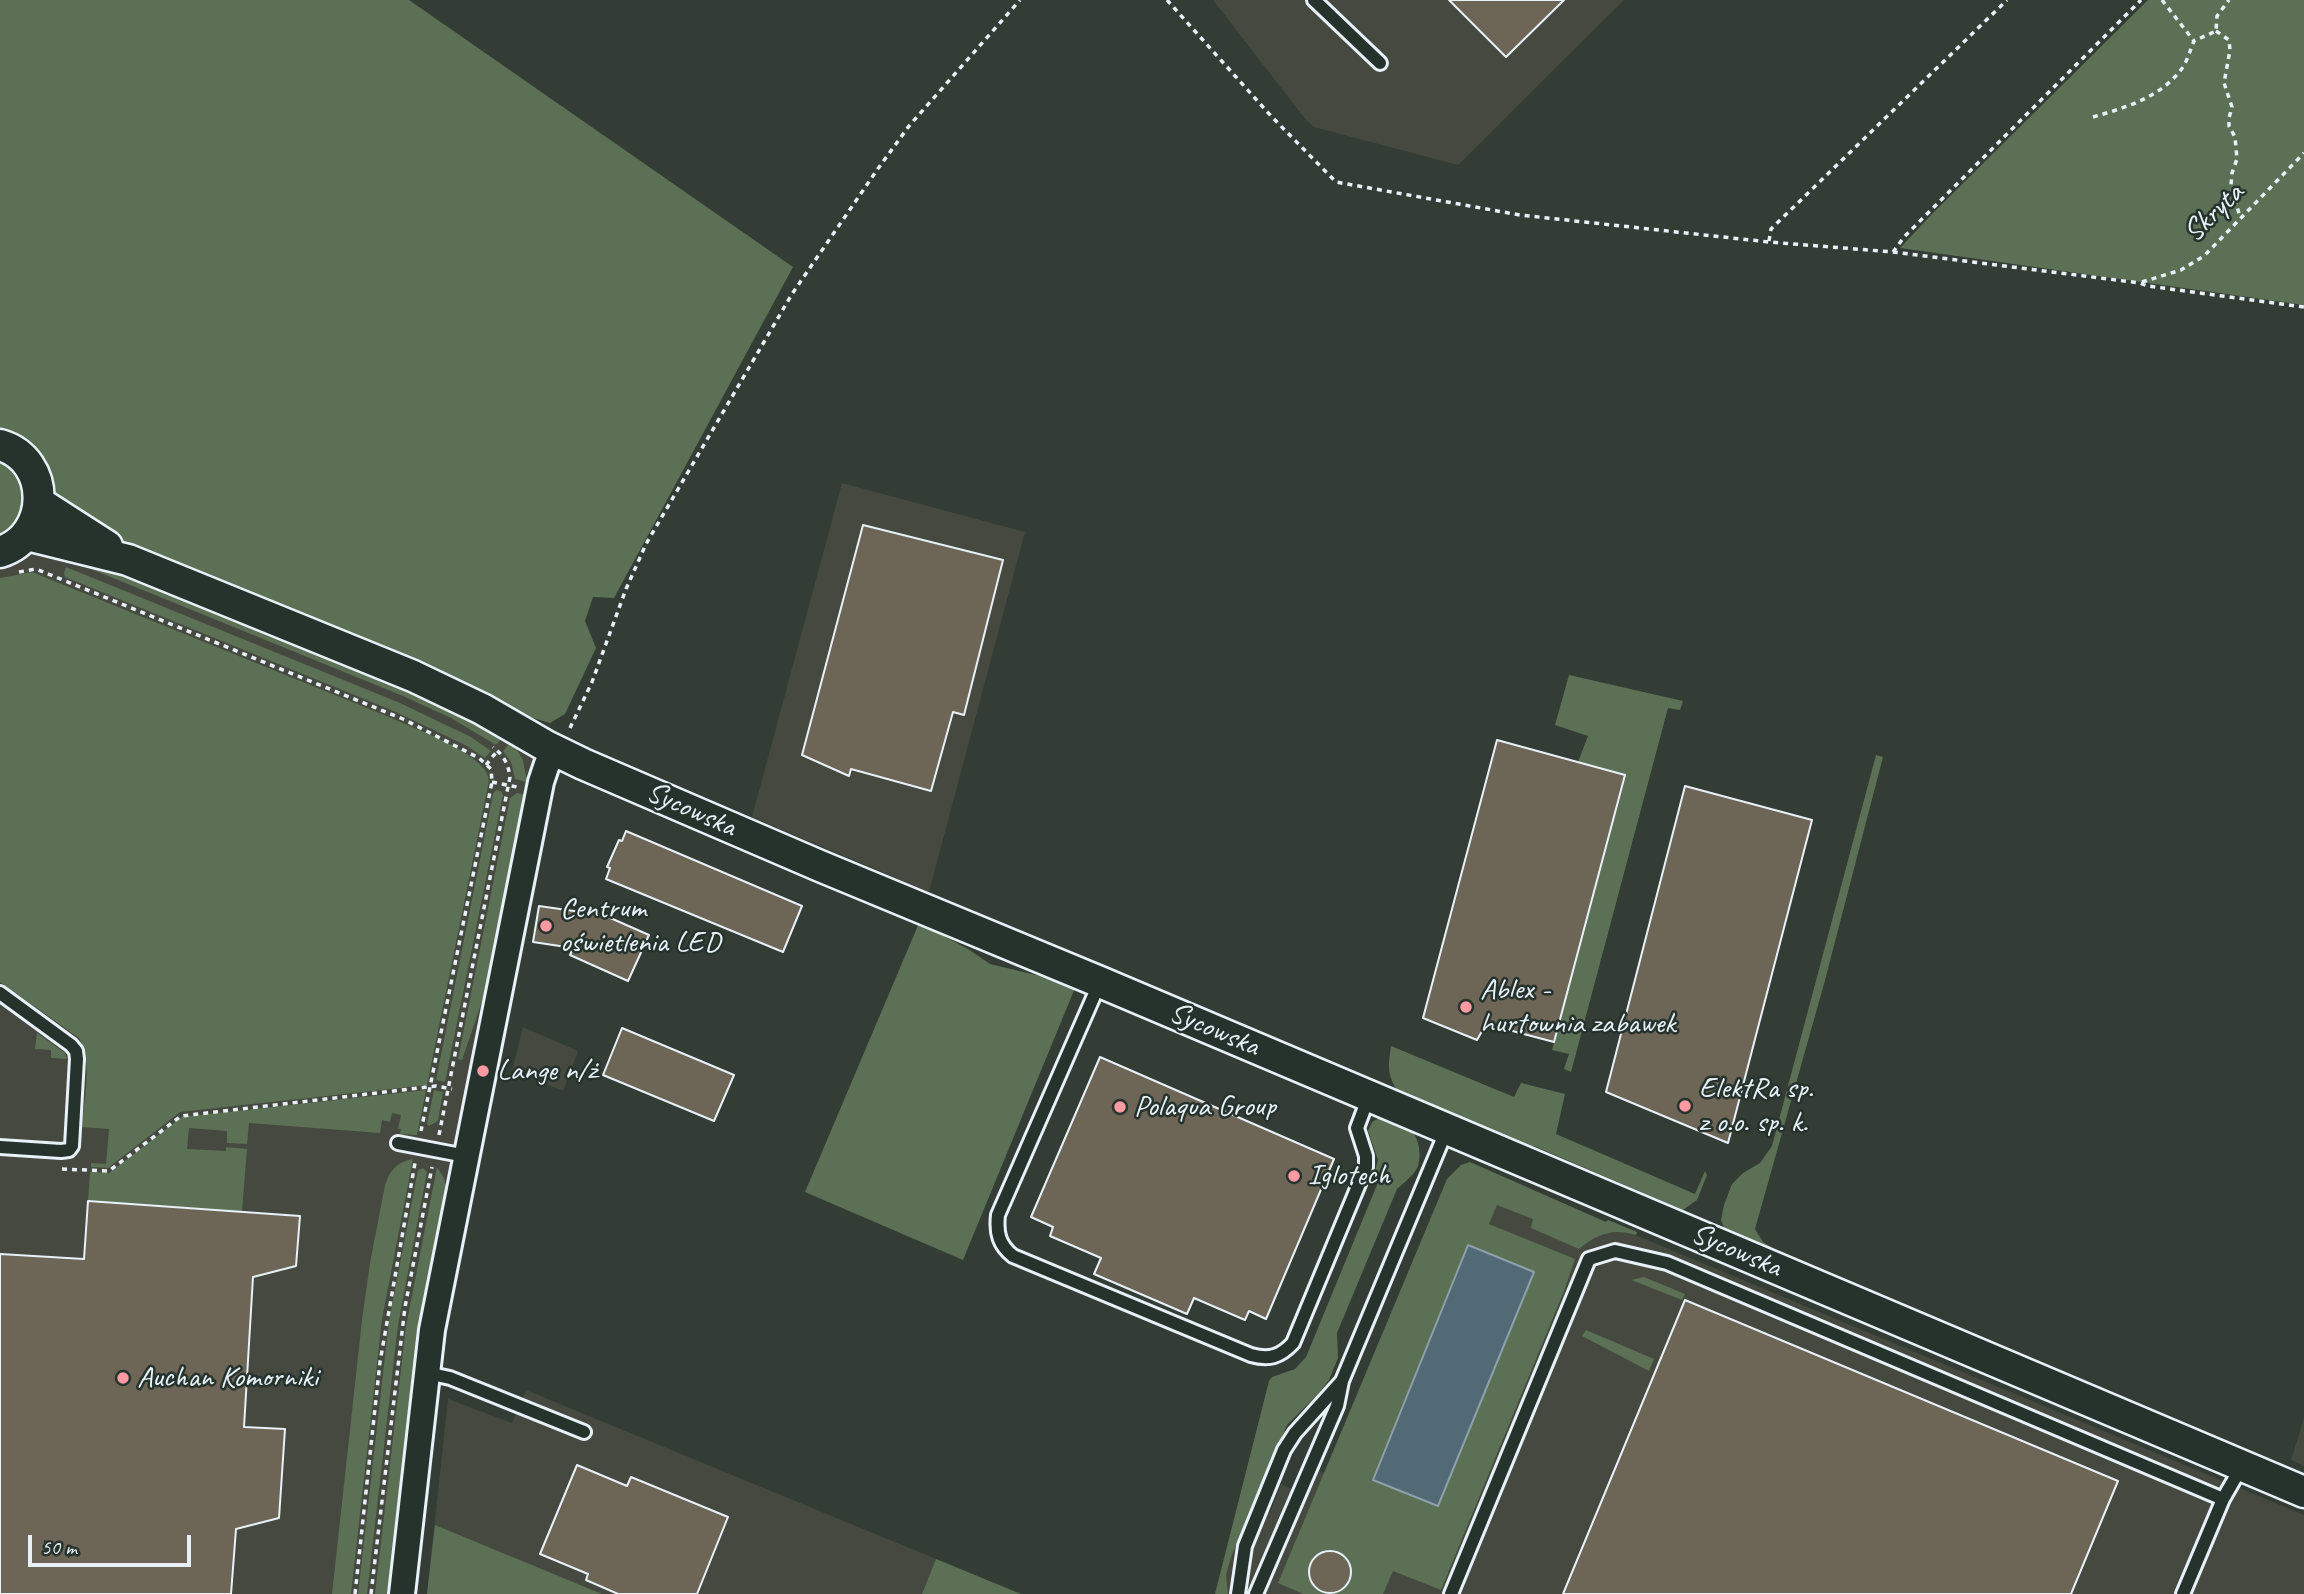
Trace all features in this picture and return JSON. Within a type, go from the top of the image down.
[{"type":"street","points":[[0,445],[17,453],[27,463],[35,475],[40,503],[36,520],[6,563]]},
{"type":"street","name":"Sycowska","points":[[40,503],[128,560]]},
{"type":"street","name":"Sycowska","points":[[27,534],[128,560],[437,686],[557,751],[820,866],[2304,1492]]},
{"type":"street","points":[[402,1594],[432,1330],[541,782],[547,764],[557,751]]},
{"type":"lane","points":[[1314,0],[1380,62]]},
{"type":"lane","points":[[1100,982],[998,1215],[996,1226],[999,1239],[1013,1256],[1251,1355],[1274,1357],[1285,1352],[1293,1343],[1366,1167],[1366,1156],[1357,1128],[1369,1096]]},
{"type":"lane","points":[[0,993],[71,1045],[76,1051],[77,1059],[72,1146],[69,1150],[0,1147]]},
{"type":"lane","points":[[1256,1594],[1337,1406],[1342,1381],[1447,1129]]},
{"type":"lane","points":[[398,1143],[466,1156]]},
{"type":"lane","points":[[1451,1594],[1589,1259],[1615,1251],[1667,1264],[2223,1499]]},
{"type":"lane","points":[[427,1373],[450,1378],[584,1432]]},
{"type":"lane","points":[[1238,1594],[1245,1546],[1284,1450],[1295,1433],[1342,1381]]},
{"type":"lane","points":[[2183,1594],[2223,1499],[2242,1466]]},
{"type":"path","points":[[557,751],[585,698],[629,579],[646,544],[792,294],[909,126],[1020,0]]},
{"type":"path","points":[[1167,0],[1336,182],[1520,215],[1769,242],[1892,252],[2304,307]]},
{"type":"path","points":[[1769,242],[1771,229],[2007,0]]},
{"type":"path","points":[[1892,252],[1903,237],[2141,0]]},
{"type":"path","points":[[2162,0],[2194,41]]},
{"type":"path","points":[[2216,31],[2217,16],[2229,0]]},
{"type":"path","points":[[2093,117],[2126,107],[2159,91],[2182,70],[2194,41],[2216,31]]},
{"type":"path","points":[[2216,31],[2229,40],[2230,50],[2224,83],[2232,107],[2229,126],[2235,137],[2236,159],[2231,185],[2240,218]]},
{"type":"path","name":"Skryta","points":[[2140,283],[2181,270],[2204,256],[2304,153]]},
{"type":"path","points":[[6,563],[36,569],[403,719],[479,758],[491,769],[493,777],[418,1146],[380,1362],[355,1594]]},
{"type":"path","points":[[371,1594],[405,1307],[510,777],[509,765],[489,744]]},
{"type":"path","points":[[51,1168],[109,1171],[181,1116],[436,1086],[450,1089]]},
{"type":"shaded area","points":[[1213,0],[1624,0],[1458,165],[1314,127]]},
{"type":"shaded area","points":[[842,483],[1025,532],[929,892],[752,817]]},
{"type":"shaded area","points":[[27,535],[546,746],[432,1330],[402,1594],[0,1594],[0,552]]},
{"type":"shaded area","points":[[523,1027],[578,1051],[563,1091],[512,1071]]},
{"type":"shaded area","points":[[1512,1180],[1578,1211],[2304,1515],[2304,1594],[1215,1594],[1254,1441],[1274,1451],[1252,1505],[1270,1513],[1281,1484],[1307,1496],[1317,1470],[1325,1473],[1436,1214]]},
{"type":"shaded area","points":[[526,1390],[1021,1594],[427,1594],[448,1399],[512,1423]]},
{"type":"shaded area","points":[[2304,1418],[2304,1466],[2291,1460]]},
{"type":"green space","points":[[0,0],[409,0],[793,267],[614,598],[593,597],[585,621],[596,648],[565,714],[550,723],[533,718],[447,678],[119,540],[62,509],[53,493],[44,464],[0,432]]},
{"type":"green space","points":[[2148,0],[2304,0],[2304,305],[1900,248],[1933,213]]},
{"type":"green space","points":[[0,460],[19,477],[25,498],[19,519],[0,536]]},
{"type":"green space","points":[[71,553],[430,696],[503,737],[496,745],[451,718],[403,696],[69,560]]},
{"type":"green space","points":[[66,567],[400,703],[471,737],[491,751],[485,758],[467,746],[396,712],[65,577]]},
{"type":"green space","points":[[32,572],[418,729],[464,753],[486,771],[489,781],[427,1085],[180,1112],[108,1168],[91,1167],[91,1163],[106,1164],[109,1129],[82,1127],[87,1070],[79,1038],[0,982],[0,578]]},
{"type":"green space","points":[[1569,675],[1683,701],[1680,710],[1668,708],[1571,1072],[1564,1069],[1569,1054],[1552,1050],[1625,775],[1578,762],[1588,736],[1555,725]]},
{"type":"green space","points":[[513,743],[523,760],[527,782],[515,779],[511,762],[503,751]]},
{"type":"green space","points":[[1876,755],[1883,757],[1824,984],[1755,1229],[1763,1242],[1785,1256],[1739,1239],[1725,1230],[1721,1220],[1732,1184],[1743,1173],[1760,1163],[1772,1146]]},
{"type":"green space","points":[[496,790],[503,795],[445,1082],[436,1080],[493,794]]},
{"type":"green space","points":[[517,793],[526,795],[488,984],[462,1060],[458,1059],[510,798]]},
{"type":"green space","points":[[919,923],[990,964],[1061,981],[1075,988],[963,1260],[805,1192]]},
{"type":"green space","points":[[37,1033],[65,1053],[67,1059],[51,1058],[51,1050],[35,1049]]},
{"type":"green space","points":[[1391,1046],[1514,1097],[1521,1083],[1565,1094],[1556,1134],[1695,1194],[1705,1171],[1707,1175],[1697,1200],[1683,1210],[1534,1146],[1519,1145],[1399,1093],[1389,1071]]},
{"type":"green space","points":[[426,1090],[417,1135],[400,1134],[401,1129],[398,1129],[401,1115],[392,1113],[390,1122],[382,1120],[380,1133],[249,1123],[247,1144],[227,1143],[227,1131],[189,1128],[187,1149],[247,1149],[242,1212],[88,1201],[90,1172],[109,1173],[182,1117]]},
{"type":"green space","points":[[434,1090],[443,1092],[438,1121],[429,1126],[427,1124]]},
{"type":"green space","points":[[1381,1117],[1403,1123],[1413,1132],[1420,1153],[1417,1167],[1397,1189],[1337,1333],[1338,1358],[1329,1380],[1287,1425],[1231,1557],[1226,1575],[1228,1594],[1215,1594],[1269,1381],[1272,1377],[1295,1369],[1306,1357],[1379,1180],[1374,1175],[1378,1160],[1368,1131],[1372,1122]]},
{"type":"green space","points":[[413,1159],[382,1319],[351,1594],[332,1594],[370,1263],[387,1180],[398,1165]]},
{"type":"green space","points":[[1470,1162],[1606,1222],[1608,1220],[1637,1232],[1636,1235],[1613,1232],[1592,1240],[1579,1249],[1531,1228],[1533,1219],[1497,1205],[1489,1224],[1575,1259],[1441,1590],[1393,1571],[1383,1594],[1303,1594],[1278,1583],[1447,1179],[1461,1165]]},
{"type":"green space","points":[[437,1167],[444,1178],[447,1192],[421,1328],[390,1594],[375,1594],[406,1326]]},
{"type":"green space","points":[[423,1168],[427,1172],[398,1325],[367,1594],[358,1594],[389,1321],[418,1170]]},
{"type":"green space","points":[[1644,1277],[1685,1294],[1682,1300],[1631,1280]]},
{"type":"green space","points":[[1586,1330],[1654,1359],[1649,1371],[1582,1336]]},
{"type":"green space","points":[[435,1525],[602,1594],[427,1594]]},
{"type":"green space","points":[[936,1559],[1021,1594],[922,1594]]},
{"type":"water","points":[[1468,1245],[1534,1272],[1438,1506],[1373,1480]]},
{"type":"building","points":[[1449,0],[1564,0],[1506,57]]},
{"type":"building","points":[[863,525],[1003,560],[964,715],[953,712],[931,791],[851,769],[849,776],[802,755]]},
{"type":"building","points":[[1497,740],[1625,775],[1554,1042],[1486,1024],[1477,1040],[1423,1018]]},
{"type":"building","points":[[1685,786],[1812,820],[1728,1143],[1606,1092]]},
{"type":"building","points":[[626,831],[802,906],[783,952],[606,879],[610,868],[607,867]]},
{"type":"building","points":[[539,906],[588,913],[590,909],[649,935],[628,981],[570,955],[573,948],[533,942]]},
{"type":"building","points":[[622,1028],[734,1075],[714,1121],[603,1075]]},
{"type":"building","points":[[1100,1057],[1334,1159],[1266,1319],[1249,1311],[1245,1320],[1194,1298],[1187,1314],[1094,1274],[1101,1258],[1050,1236],[1053,1227],[1031,1217]]},
{"type":"building","name":"Auchan Komorniki","points":[[88,1201],[300,1216],[296,1266],[253,1277],[244,1427],[285,1429],[279,1518],[236,1529],[231,1594],[0,1594],[0,1254],[84,1259]]},
{"type":"building","points":[[1685,1300],[2118,1481],[2071,1594],[1563,1594]]},
{"type":"building","points":[[577,1465],[627,1486],[631,1477],[728,1517],[697,1594],[618,1594],[586,1580],[588,1574],[540,1554]]},
{"type":"building","points":[[1330,1551],[1345,1557],[1351,1572],[1345,1587],[1330,1593],[1315,1587],[1309,1572],[1315,1557]]},
{"type":"place","name":"Centrum oświetlenia LED","points":[[546,926]]},
{"type":"place","name":"Ablex - hurtownia zabawek","points":[[1466,1007]]},
{"type":"place","name":"Lange n/ż","points":[[483,1071]]},
{"type":"place","name":"ElektRa sp. z o.o. sp. k.","points":[[1685,1106]]},
{"type":"place","name":"Polaqua Group","points":[[1120,1107]]},
{"type":"place","name":"Iglotech","points":[[1294,1176]]},
{"type":"place","name":"Auchan Komorniki","points":[[123,1378]]}]
